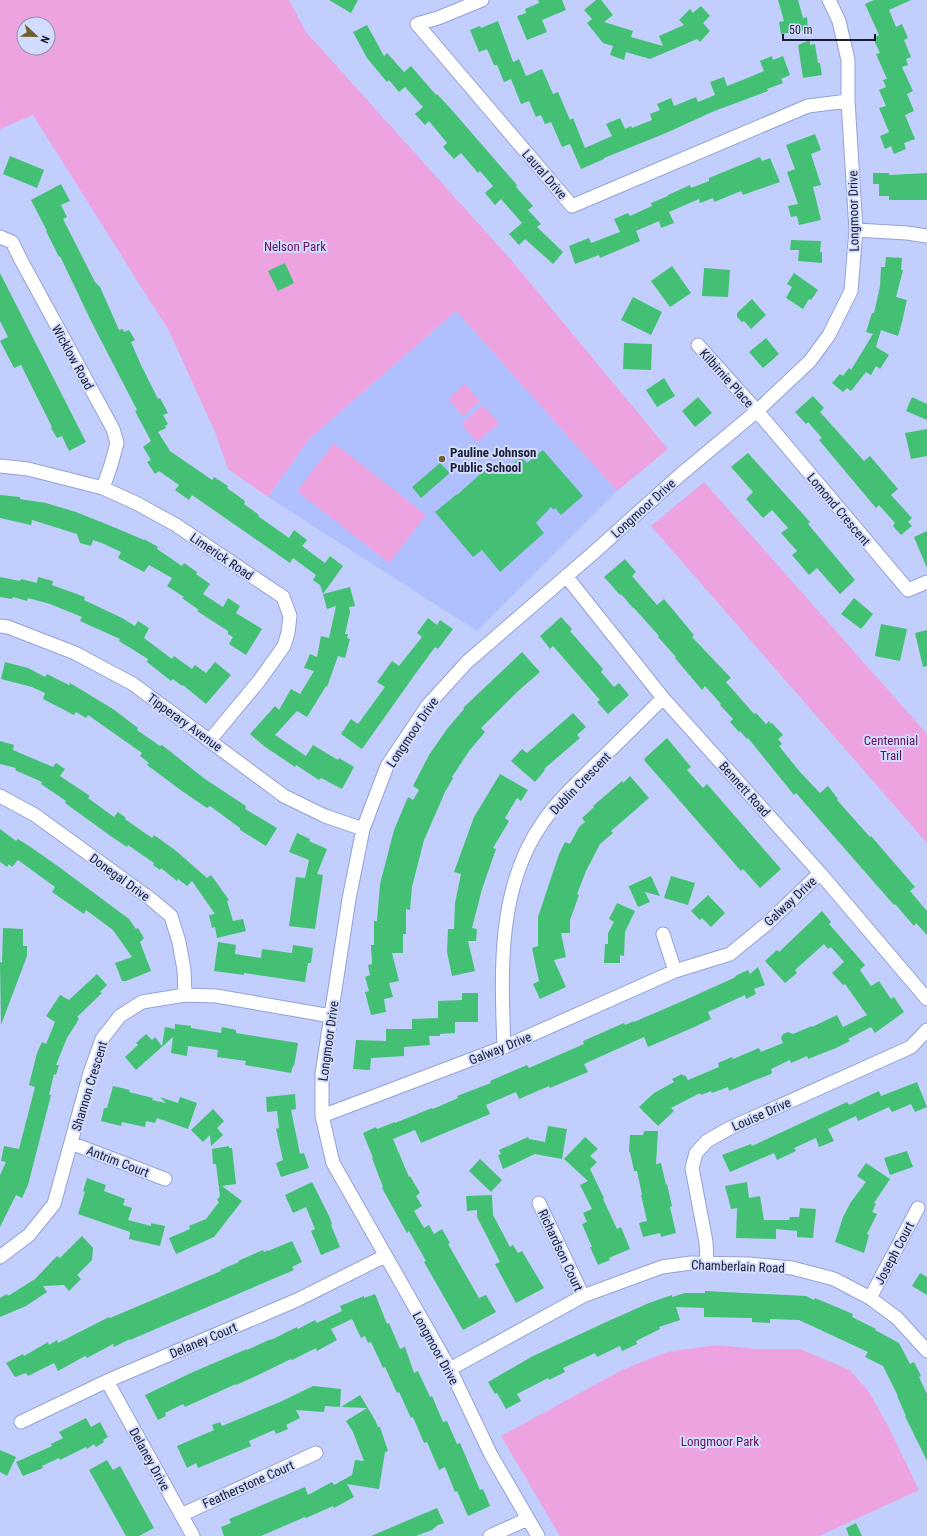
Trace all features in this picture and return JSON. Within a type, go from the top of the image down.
[{"type":"street","name":"Laural Drive","points":[[482,0],[438,18],[417,24],[572,206],[808,106],[848,101]]},
{"type":"street","name":"Longmoor Drive","points":[[538,1536],[491,1455],[450,1369],[332,1163],[322,1116],[322,1074],[349,900],[363,829],[387,766],[428,705],[467,662],[680,475],[757,411],[810,361],[829,335],[851,291],[856,230],[848,101],[848,60],[839,21],[830,0]]},
{"type":"street","points":[[856,230],[907,233],[927,236]]},
{"type":"street","name":"Wicklow Road","points":[[0,237],[12,242],[113,429],[117,442],[112,466],[103,488]]},
{"type":"street","name":"Kilbirnie Place","points":[[698,345],[757,411]]},
{"type":"street","name":"Lomond Crescent","points":[[757,411],[908,590],[927,582]]},
{"type":"street","name":"Limerick Road","points":[[0,466],[28,469],[103,488],[136,503],[176,525],[283,597],[290,616],[288,633],[284,646],[259,681],[210,740]]},
{"type":"street","name":"Bennett Road","points":[[566,576],[664,698],[820,873],[927,999]]},
{"type":"street","name":"Tipperary Avenue","points":[[0,626],[8,627],[75,653],[133,684],[284,796],[325,816],[363,829]]},
{"type":"street","name":"Dublin Crescent","points":[[504,1047],[502,990],[504,937],[510,894],[526,852],[543,822],[566,794],[664,698]]},
{"type":"street","name":"Donegal Drive","points":[[0,796],[35,815],[152,900],[171,916],[184,970],[185,995]]},
{"type":"street","name":"Galway Drive","points":[[322,1116],[504,1047],[675,971],[730,954],[769,922],[820,873]]},
{"type":"street","points":[[663,934],[675,971]]},
{"type":"street","name":"Shannon Crescent","points":[[0,1257],[29,1235],[54,1204],[90,1073],[102,1039],[120,1016],[142,1002],[185,995],[216,996],[331,1016]]},
{"type":"street","name":"Louise Drive","points":[[707,1262],[706,1242],[692,1168],[696,1153],[707,1141],[728,1129],[911,1047],[927,1030]]},
{"type":"street","name":"Antrim Court","points":[[71,1142],[165,1179]]},
{"type":"street","name":"Richardson Court","points":[[539,1204],[583,1296]]},
{"type":"street","name":"Joseph Court","points":[[870,1298],[918,1208]]},
{"type":"street","name":"Delaney Court","points":[[21,1422],[107,1381],[297,1300],[385,1256]]},
{"type":"street","name":"Chamberlain Road","points":[[450,1369],[583,1296],[662,1267],[691,1262],[792,1268],[834,1279],[870,1298],[897,1318],[927,1351]]},
{"type":"street","name":"Delaney Drive","points":[[107,1381],[193,1536]]},
{"type":"street","name":"Featherstone Court","points":[[181,1515],[316,1453]]},
{"type":"street","points":[[490,1536],[528,1519]]},
{"type":"shaded area","name":"Pauline Johnson Public School","points":[[456,311],[617,491],[477,631],[268,497],[309,439]]},
{"type":"green space","name":"Nelson Park","points":[[0,0],[289,0],[306,32],[512,261],[668,449],[617,491],[456,311],[309,439],[268,497],[228,469],[215,432],[169,331],[33,115],[0,129]]},
{"type":"green space","points":[[465,384],[480,401],[463,416],[448,399]]},
{"type":"green space","points":[[483,405],[499,423],[477,442],[461,424]]},
{"type":"green space","points":[[334,443],[426,515],[389,563],[297,491]]},
{"type":"green space","name":"Centennial Trail","points":[[704,482],[927,734],[927,843],[651,526]]},
{"type":"green space","name":"Longmoor Park","points":[[717,1345],[756,1349],[800,1349],[850,1370],[869,1392],[888,1426],[919,1490],[819,1536],[560,1536],[501,1436],[622,1370],[667,1352]]},
{"type":"building","points":[[329,0],[358,0],[351,13]]},
{"type":"building","points":[[538,0],[562,0],[566,10],[542,20],[547,32],[527,40],[517,16],[526,13],[525,9],[539,3]]},
{"type":"building","points":[[596,0],[601,0],[613,15],[604,22],[633,31],[631,37],[663,46],[659,36],[684,25],[679,20],[690,9],[693,13],[701,6],[710,16],[703,23],[710,31],[700,42],[697,39],[650,59],[626,52],[624,60],[610,55],[613,46],[603,43],[587,23],[592,19],[584,10]]},
{"type":"building","points":[[778,0],[798,0],[803,18],[807,17],[808,30],[781,34],[779,22],[784,21]]},
{"type":"building","points":[[874,0],[911,0],[889,10],[896,27],[902,24],[908,38],[904,40],[911,57],[906,59],[908,65],[902,67],[913,91],[907,94],[914,111],[905,115],[915,139],[904,143],[906,149],[894,154],[891,146],[885,149],[880,136],[889,132],[879,108],[886,106],[879,90],[886,87],[883,80],[887,79],[876,54],[880,53],[873,38],[879,35],[865,4]]},
{"type":"building","points":[[498,21],[513,62],[519,59],[526,76],[542,69],[553,94],[558,92],[570,120],[573,118],[585,148],[612,136],[606,124],[620,118],[625,129],[631,126],[632,128],[652,120],[650,114],[660,110],[657,104],[671,98],[674,106],[696,97],[698,102],[715,95],[710,82],[724,77],[727,86],[745,79],[764,71],[760,61],[772,56],[773,60],[783,56],[790,75],[781,79],[783,83],[767,89],[768,91],[712,112],[581,169],[570,144],[562,147],[551,122],[545,124],[541,115],[536,117],[529,101],[521,104],[511,79],[504,82],[497,65],[494,65],[487,49],[479,52],[470,30],[480,26],[481,28]]},
{"type":"building","points":[[367,25],[384,56],[387,53],[404,72],[411,66],[517,185],[516,187],[533,206],[528,210],[541,224],[537,227],[563,252],[553,264],[525,239],[519,245],[509,234],[522,223],[501,199],[495,205],[485,193],[493,186],[480,171],[478,173],[461,153],[454,159],[443,147],[447,143],[429,121],[425,125],[415,114],[423,107],[405,87],[399,92],[389,80],[387,82],[367,58],[353,32]]},
{"type":"building","points":[[810,40],[810,45],[815,44],[818,63],[820,63],[822,75],[803,78],[798,45]]},
{"type":"building","points":[[815,134],[821,150],[811,154],[821,185],[813,187],[821,220],[799,225],[797,216],[791,217],[788,206],[798,204],[787,172],[795,169],[786,145]]},
{"type":"building","points":[[10,156],[44,170],[37,188],[3,174]]},
{"type":"building","points":[[760,157],[762,161],[770,158],[780,182],[743,195],[741,191],[714,202],[713,198],[700,203],[699,199],[669,212],[674,223],[661,228],[659,221],[636,231],[640,241],[600,258],[599,255],[575,264],[569,246],[589,238],[591,243],[620,232],[614,219],[628,213],[630,216],[652,206],[651,203],[690,185],[691,188],[709,181],[709,178]]},
{"type":"building","points":[[873,173],[889,173],[889,175],[927,173],[927,200],[889,200],[889,196],[879,196],[879,184],[873,184]]},
{"type":"building","points":[[61,184],[70,201],[61,205],[67,217],[63,219],[95,282],[100,287],[119,330],[123,329],[124,332],[129,330],[135,340],[131,342],[141,365],[158,399],[160,398],[168,413],[163,415],[168,424],[165,426],[166,428],[158,432],[170,451],[212,480],[214,477],[228,486],[227,488],[245,501],[244,504],[259,515],[258,516],[289,538],[294,530],[307,540],[302,546],[325,563],[330,556],[343,566],[323,594],[320,585],[313,580],[316,575],[293,558],[290,563],[192,495],[189,500],[175,490],[179,485],[159,471],[155,474],[147,462],[151,460],[143,447],[151,441],[135,411],[137,410],[31,200]]},
{"type":"building","points":[[791,240],[821,241],[820,252],[822,252],[822,263],[798,261],[799,250],[790,250]]},
{"type":"building","points":[[886,257],[902,258],[901,270],[903,270],[896,297],[907,300],[898,336],[881,330],[876,347],[889,355],[880,369],[876,366],[871,375],[866,372],[851,391],[847,388],[843,392],[832,383],[840,374],[843,376],[849,368],[851,370],[873,334],[866,332],[872,313],[874,313],[880,286],[881,267],[885,267]]},
{"type":"building","points":[[285,263],[294,283],[278,291],[268,271]]},
{"type":"building","points":[[672,266],[691,293],[670,307],[651,281]]},
{"type":"building","points":[[704,268],[730,270],[728,297],[702,296]]},
{"type":"building","points":[[0,273],[86,442],[69,451],[62,436],[57,438],[51,428],[52,427],[21,365],[14,368],[0,341],[8,337],[0,321]]},
{"type":"building","points":[[794,273],[818,290],[811,300],[809,299],[803,309],[786,298],[792,287],[787,284]]},
{"type":"building","points":[[633,297],[662,312],[651,335],[621,320]]},
{"type":"building","points":[[752,299],[766,315],[751,329],[744,321],[742,322],[737,317],[737,313]]},
{"type":"building","points":[[766,338],[779,354],[763,368],[749,352]]},
{"type":"building","points":[[624,343],[652,344],[651,370],[623,369]]},
{"type":"building","points":[[664,378],[675,396],[657,407],[646,390]]},
{"type":"building","points":[[813,396],[824,408],[820,412],[864,461],[870,456],[898,489],[891,495],[912,518],[908,522],[912,526],[901,535],[893,526],[895,523],[879,505],[876,508],[819,440],[822,438],[808,422],[806,424],[795,412]]},
{"type":"building","points":[[698,397],[712,413],[695,427],[682,411]]},
{"type":"building","points":[[912,397],[927,404],[927,420],[906,411]]},
{"type":"building","points":[[927,429],[927,456],[911,459],[905,433]]},
{"type":"building","points":[[543,450],[583,496],[561,515],[555,508],[553,510],[551,507],[536,523],[544,533],[500,572],[482,550],[473,557],[435,512],[457,495],[487,468],[492,473],[500,466],[504,471],[521,457],[527,463]]},
{"type":"building","points":[[748,453],[810,522],[808,524],[855,580],[840,594],[817,568],[809,575],[792,555],[797,551],[781,533],[788,528],[772,510],[763,518],[746,499],[753,492],[731,467]]},
{"type":"building","points":[[440,463],[450,473],[421,498],[412,487]]},
{"type":"building","points":[[0,495],[20,497],[20,499],[46,503],[76,512],[144,539],[158,547],[157,549],[182,566],[184,563],[210,584],[203,594],[223,607],[228,598],[240,606],[236,613],[262,629],[246,655],[229,644],[233,637],[228,634],[228,631],[197,611],[199,610],[182,598],[184,597],[167,586],[172,578],[149,565],[144,572],[118,558],[121,552],[104,544],[93,540],[91,546],[80,543],[77,534],[32,520],[31,525],[0,518]]},
{"type":"building","points":[[927,531],[927,568],[914,537]]},
{"type":"building","points":[[625,559],[636,572],[632,576],[657,605],[664,599],[694,635],[692,637],[731,678],[726,682],[754,714],[756,713],[766,724],[769,721],[771,724],[772,723],[783,735],[778,739],[782,744],[779,746],[800,772],[820,793],[828,786],[838,799],[837,800],[870,837],[871,836],[915,887],[910,891],[927,911],[927,935],[916,923],[914,926],[895,904],[894,905],[796,793],[794,795],[748,738],[747,739],[740,731],[739,732],[730,722],[733,719],[720,705],[721,704],[705,686],[702,690],[658,637],[659,636],[604,577]]},
{"type":"building","points":[[0,577],[20,581],[21,579],[37,583],[38,577],[53,581],[52,585],[85,597],[84,600],[122,618],[135,626],[138,621],[149,628],[144,638],[172,659],[174,656],[192,669],[195,665],[206,673],[215,662],[231,675],[206,704],[183,685],[182,686],[173,679],[171,681],[147,662],[148,659],[119,641],[120,639],[80,621],[82,617],[50,604],[28,598],[27,601],[13,597],[12,599],[0,597]]},
{"type":"building","points":[[350,587],[355,606],[349,607],[350,612],[345,634],[348,634],[347,638],[350,639],[345,658],[338,656],[327,687],[326,686],[307,717],[297,711],[275,735],[306,756],[313,745],[338,760],[339,758],[354,767],[342,789],[321,778],[319,780],[296,765],[295,767],[264,746],[250,734],[275,706],[279,710],[291,689],[300,694],[314,671],[304,668],[310,654],[317,657],[321,636],[329,638],[336,606],[327,609],[323,594]]},
{"type":"building","points":[[854,598],[873,614],[861,629],[841,614]]},
{"type":"building","points":[[561,617],[572,629],[570,631],[603,669],[601,672],[614,687],[619,683],[629,695],[608,714],[597,702],[600,700],[553,646],[550,649],[540,636]]},
{"type":"building","points":[[428,618],[437,625],[440,620],[453,629],[438,649],[435,647],[362,749],[341,734],[351,719],[358,724],[385,687],[377,682],[392,661],[399,666],[422,637],[417,633]]},
{"type":"building","points":[[881,624],[907,629],[900,661],[875,656]]},
{"type":"building","points":[[927,630],[927,666],[923,667],[915,633]]},
{"type":"building","points":[[522,652],[540,672],[517,692],[481,728],[485,732],[469,751],[452,777],[453,778],[445,792],[424,840],[412,887],[410,910],[406,909],[406,934],[403,934],[403,953],[392,953],[399,981],[389,983],[393,997],[384,999],[386,1012],[371,1015],[365,992],[369,991],[365,977],[370,975],[368,965],[372,964],[371,945],[374,945],[374,921],[377,921],[380,884],[394,830],[408,797],[413,800],[419,790],[413,786],[429,755],[447,729],[464,709],[463,708]]},
{"type":"building","points":[[5,662],[28,668],[45,677],[47,674],[69,685],[70,683],[113,709],[138,728],[137,730],[160,746],[162,745],[205,779],[246,806],[245,809],[277,828],[266,846],[240,830],[240,828],[210,806],[207,808],[182,791],[147,765],[149,763],[140,756],[142,753],[88,715],[86,718],[76,712],[74,715],[43,699],[45,693],[32,687],[1,679]]},
{"type":"building","points":[[573,713],[586,727],[577,735],[580,738],[544,769],[545,770],[535,782],[511,761],[522,749],[527,753]]},
{"type":"building","points":[[667,738],[691,767],[687,770],[703,788],[707,784],[781,869],[760,888],[743,869],[741,871],[644,760]]},
{"type":"building","points":[[0,741],[14,745],[13,750],[53,767],[56,763],[65,769],[60,776],[90,796],[88,798],[114,817],[118,812],[126,818],[125,819],[152,838],[154,835],[175,850],[207,878],[211,875],[229,900],[227,901],[233,921],[243,919],[246,931],[217,938],[215,927],[212,928],[209,915],[215,914],[192,881],[187,886],[178,879],[177,881],[161,868],[160,870],[153,865],[154,863],[128,845],[127,847],[112,837],[65,803],[66,801],[41,784],[42,782],[15,770],[16,768],[0,764]]},
{"type":"building","points":[[500,774],[528,790],[521,801],[517,798],[505,818],[509,821],[493,848],[496,849],[482,889],[472,928],[477,929],[476,941],[468,941],[475,971],[452,976],[447,952],[448,929],[454,929],[455,903],[461,874],[454,872],[474,817]]},
{"type":"building","points":[[630,776],[649,798],[611,831],[613,833],[600,844],[586,871],[577,894],[579,895],[570,920],[570,933],[561,933],[566,957],[554,960],[566,987],[540,999],[533,984],[539,981],[532,948],[538,946],[538,917],[559,854],[565,842],[570,844],[579,827],[585,822],[582,818],[594,807],[593,806]]},
{"type":"building","points":[[0,829],[16,841],[18,839],[32,848],[129,919],[136,929],[138,928],[144,938],[140,942],[151,971],[126,981],[122,981],[115,963],[132,957],[113,930],[86,910],[84,914],[52,892],[55,887],[18,860],[12,867],[9,864],[7,867],[0,862]]},
{"type":"building","points":[[297,833],[310,839],[309,841],[327,849],[317,874],[323,875],[315,929],[289,926],[296,877],[305,878],[309,860],[289,852]]},
{"type":"building","points":[[651,876],[660,896],[645,892],[650,902],[638,907],[629,887],[627,887]]},
{"type":"building","points":[[671,876],[695,883],[688,905],[664,898]]},
{"type":"building","points":[[708,895],[725,913],[711,927],[702,918],[700,920],[691,911]]},
{"type":"building","points":[[617,903],[635,911],[625,932],[624,956],[620,955],[620,963],[604,963],[605,944],[608,944],[608,933],[614,922],[609,919]]},
{"type":"building","points":[[822,911],[831,922],[829,924],[865,965],[860,970],[871,986],[879,981],[891,999],[894,997],[904,1012],[875,1033],[871,1027],[848,1039],[850,1041],[836,1048],[808,1059],[807,1056],[791,1063],[790,1060],[771,1069],[771,1074],[729,1091],[728,1087],[712,1093],[711,1091],[701,1095],[700,1093],[671,1108],[674,1111],[658,1126],[639,1107],[654,1093],[674,1082],[672,1079],[682,1074],[683,1076],[685,1075],[688,1080],[719,1067],[718,1063],[732,1057],[733,1059],[759,1048],[761,1052],[783,1043],[781,1038],[783,1034],[788,1032],[793,1034],[837,1015],[843,1027],[867,1015],[845,984],[843,985],[832,973],[844,962],[831,947],[828,949],[824,944],[795,970],[797,973],[785,983],[765,961],[777,950],[779,952]]},
{"type":"building","points":[[3,928],[23,929],[23,946],[27,946],[27,956],[1,1025],[0,962],[2,963]]},
{"type":"building","points":[[218,942],[236,945],[235,954],[261,958],[262,949],[292,953],[293,945],[313,948],[311,963],[308,963],[305,982],[244,973],[244,975],[214,971]]},
{"type":"building","points":[[758,967],[765,985],[754,989],[756,994],[746,999],[745,995],[708,1012],[711,1019],[692,1028],[648,1047],[644,1037],[584,1064],[588,1072],[519,1099],[516,1092],[486,1105],[490,1114],[421,1143],[415,1130],[393,1139],[409,1177],[410,1176],[420,1193],[416,1196],[422,1206],[414,1211],[424,1228],[429,1225],[434,1234],[442,1229],[450,1243],[448,1244],[479,1298],[486,1295],[496,1312],[463,1330],[424,1262],[426,1261],[409,1231],[407,1233],[382,1188],[383,1187],[373,1158],[363,1133],[376,1127],[377,1129],[432,1108],[433,1109],[458,1098],[457,1096],[491,1083],[490,1081],[527,1065],[529,1068],[584,1044],[583,1041],[624,1023],[625,1025],[634,1022],[736,977],[735,976],[748,970],[750,974]]},
{"type":"building","points":[[97,974],[107,985],[100,992],[102,993],[77,1017],[79,1019],[67,1038],[56,1065],[59,1065],[56,1075],[54,1074],[49,1095],[51,1095],[28,1185],[22,1198],[16,1195],[0,1227],[0,1175],[6,1162],[1,1161],[4,1146],[19,1149],[35,1087],[29,1085],[37,1053],[42,1042],[46,1044],[55,1022],[46,1016],[60,995],[69,1000]]},
{"type":"building","points":[[462,993],[478,993],[478,1022],[455,1022],[455,1033],[440,1034],[440,1036],[429,1036],[430,1045],[404,1047],[404,1056],[371,1058],[370,1070],[353,1069],[356,1040],[386,1041],[386,1029],[412,1029],[412,1019],[438,1018],[438,1001],[462,1000]]},
{"type":"building","points":[[175,1024],[221,1033],[222,1027],[236,1030],[236,1033],[298,1043],[294,1066],[291,1073],[245,1065],[246,1061],[217,1057],[218,1050],[188,1046],[187,1056],[171,1053],[173,1037],[136,1070],[125,1057],[138,1045],[136,1043],[146,1034],[152,1040],[155,1037],[162,1046],[165,1027],[175,1029]]},
{"type":"building","points":[[917,1082],[927,1107],[915,1112],[911,1104],[892,1112],[889,1107],[858,1121],[856,1116],[828,1129],[834,1141],[819,1147],[816,1138],[794,1148],[796,1151],[777,1160],[774,1153],[730,1172],[722,1155],[751,1144],[752,1146],[847,1102],[849,1105],[879,1091],[881,1096]]},
{"type":"building","points":[[113,1086],[153,1098],[152,1100],[166,1103],[160,1097],[178,1103],[180,1097],[197,1103],[188,1129],[157,1118],[155,1123],[146,1121],[145,1127],[122,1122],[121,1126],[101,1121],[104,1108],[107,1108]]},
{"type":"building","points":[[295,1094],[296,1109],[291,1110],[300,1154],[304,1153],[309,1168],[281,1177],[276,1163],[283,1160],[276,1129],[279,1128],[277,1111],[267,1112],[266,1097]]},
{"type":"building","points":[[213,1109],[224,1121],[217,1128],[223,1135],[211,1146],[210,1135],[203,1142],[191,1130]]},
{"type":"building","points":[[548,1126],[567,1129],[562,1159],[535,1154],[503,1169],[498,1155],[501,1154],[499,1150],[528,1137],[529,1139],[545,1142]]},
{"type":"building","points":[[644,1131],[658,1131],[656,1164],[661,1163],[672,1206],[670,1207],[676,1233],[661,1237],[660,1233],[643,1237],[639,1223],[647,1221],[637,1171],[634,1171],[629,1152],[630,1135],[643,1135]]},
{"type":"building","points":[[585,1137],[598,1149],[590,1156],[597,1162],[590,1169],[617,1229],[621,1227],[630,1249],[609,1258],[610,1260],[598,1265],[582,1224],[587,1222],[583,1213],[592,1209],[580,1185],[588,1181],[564,1159]]},
{"type":"building","points":[[229,1146],[229,1148],[232,1148],[236,1184],[222,1186],[242,1201],[214,1237],[176,1254],[169,1238],[190,1229],[189,1226],[206,1219],[219,1202],[217,1200],[220,1196],[216,1164],[213,1164],[212,1149]]},
{"type":"building","points":[[907,1151],[913,1167],[890,1175],[884,1158]]},
{"type":"building","points":[[480,1159],[502,1180],[491,1192],[469,1171]]},
{"type":"building","points":[[866,1163],[890,1179],[874,1203],[876,1204],[872,1212],[877,1214],[867,1234],[869,1235],[864,1253],[835,1242],[843,1217],[851,1202],[866,1182],[857,1176]]},
{"type":"building","points":[[87,1178],[106,1185],[104,1191],[125,1199],[123,1205],[132,1208],[128,1220],[151,1226],[151,1223],[165,1226],[160,1246],[129,1239],[130,1232],[78,1214],[85,1192],[83,1191]]},
{"type":"building","points":[[312,1182],[330,1218],[331,1225],[340,1247],[321,1255],[311,1231],[315,1229],[306,1207],[293,1213],[285,1195]]},
{"type":"building","points":[[747,1182],[749,1198],[760,1196],[764,1220],[789,1220],[790,1217],[799,1217],[800,1208],[816,1209],[813,1238],[797,1237],[797,1231],[776,1229],[776,1239],[736,1238],[737,1208],[731,1209],[725,1186]]},
{"type":"building","points":[[492,1195],[493,1215],[510,1247],[513,1245],[518,1253],[522,1251],[544,1288],[516,1303],[495,1264],[500,1262],[477,1217],[477,1210],[467,1211],[466,1196]]},
{"type":"building","points":[[82,1236],[93,1248],[92,1260],[77,1275],[81,1279],[69,1291],[64,1285],[43,1286],[47,1292],[26,1306],[0,1317],[0,1298],[7,1294],[8,1296],[35,1279],[57,1256],[60,1258]]},
{"type":"building","points":[[292,1241],[302,1262],[292,1267],[294,1270],[114,1347],[113,1344],[87,1358],[85,1356],[58,1371],[54,1363],[28,1376],[26,1373],[15,1377],[6,1363],[23,1354],[24,1356],[48,1342],[49,1345],[57,1340],[58,1343],[109,1317],[110,1318],[221,1271],[220,1270],[263,1250],[264,1252],[268,1251]]},
{"type":"building","points":[[920,1273],[927,1277],[927,1295],[912,1286]]},
{"type":"building","points":[[705,1291],[806,1296],[814,1300],[815,1298],[853,1314],[852,1317],[899,1343],[910,1364],[914,1362],[921,1376],[919,1377],[927,1394],[927,1461],[883,1366],[865,1357],[868,1352],[799,1320],[770,1319],[770,1323],[752,1322],[752,1318],[704,1317],[704,1308],[676,1307],[680,1320],[659,1327],[660,1329],[636,1341],[637,1344],[622,1351],[620,1346],[597,1357],[595,1353],[563,1368],[565,1372],[549,1380],[548,1378],[517,1394],[521,1401],[506,1409],[497,1393],[495,1394],[488,1382],[533,1356],[649,1303],[672,1295],[672,1297],[685,1293],[705,1293]]},
{"type":"building","points":[[375,1294],[387,1324],[389,1323],[400,1349],[405,1347],[414,1373],[418,1371],[430,1397],[432,1396],[443,1422],[447,1421],[457,1444],[460,1443],[480,1490],[483,1489],[490,1506],[468,1516],[457,1491],[455,1492],[445,1467],[439,1470],[427,1442],[424,1443],[413,1417],[411,1418],[399,1392],[397,1393],[385,1367],[383,1368],[371,1342],[368,1343],[365,1336],[361,1338],[352,1319],[331,1329],[337,1340],[317,1351],[316,1348],[185,1407],[183,1404],[165,1413],[166,1416],[158,1420],[145,1395],[193,1372],[271,1340],[297,1327],[298,1329],[315,1320],[317,1323],[342,1311],[340,1306],[364,1296],[364,1298]]},
{"type":"building","points":[[313,1386],[341,1389],[340,1407],[325,1406],[324,1412],[296,1410],[300,1418],[286,1425],[288,1429],[276,1434],[274,1430],[249,1441],[251,1446],[198,1468],[196,1463],[187,1468],[177,1446],[214,1430],[212,1425],[220,1422],[222,1426],[280,1402]]},
{"type":"building","points":[[360,1395],[378,1427],[380,1427],[388,1451],[385,1452],[379,1489],[347,1484],[354,1497],[334,1508],[333,1506],[261,1536],[224,1536],[221,1527],[231,1523],[229,1519],[305,1487],[308,1495],[332,1482],[334,1485],[352,1475],[355,1460],[364,1461],[353,1432],[346,1421],[367,1408],[341,1407]]},
{"type":"building","points":[[86,1418],[91,1427],[100,1422],[108,1437],[103,1440],[104,1442],[96,1447],[94,1444],[87,1449],[86,1447],[60,1460],[59,1458],[42,1466],[43,1468],[23,1476],[16,1462],[52,1446],[51,1444],[63,1438],[59,1432]]},
{"type":"building","points":[[0,1450],[16,1457],[7,1476],[0,1472]]},
{"type":"building","points":[[107,1460],[113,1470],[120,1466],[154,1528],[139,1536],[126,1536],[89,1470]]},
{"type":"building","points":[[437,1508],[444,1523],[438,1525],[432,1530],[416,1536],[371,1536]]},
{"type":"building","points":[[856,1523],[862,1536],[849,1536],[846,1528]]},
{"type":"place","name":"Pauline Johnson Public School","points":[[442,459]]}]
